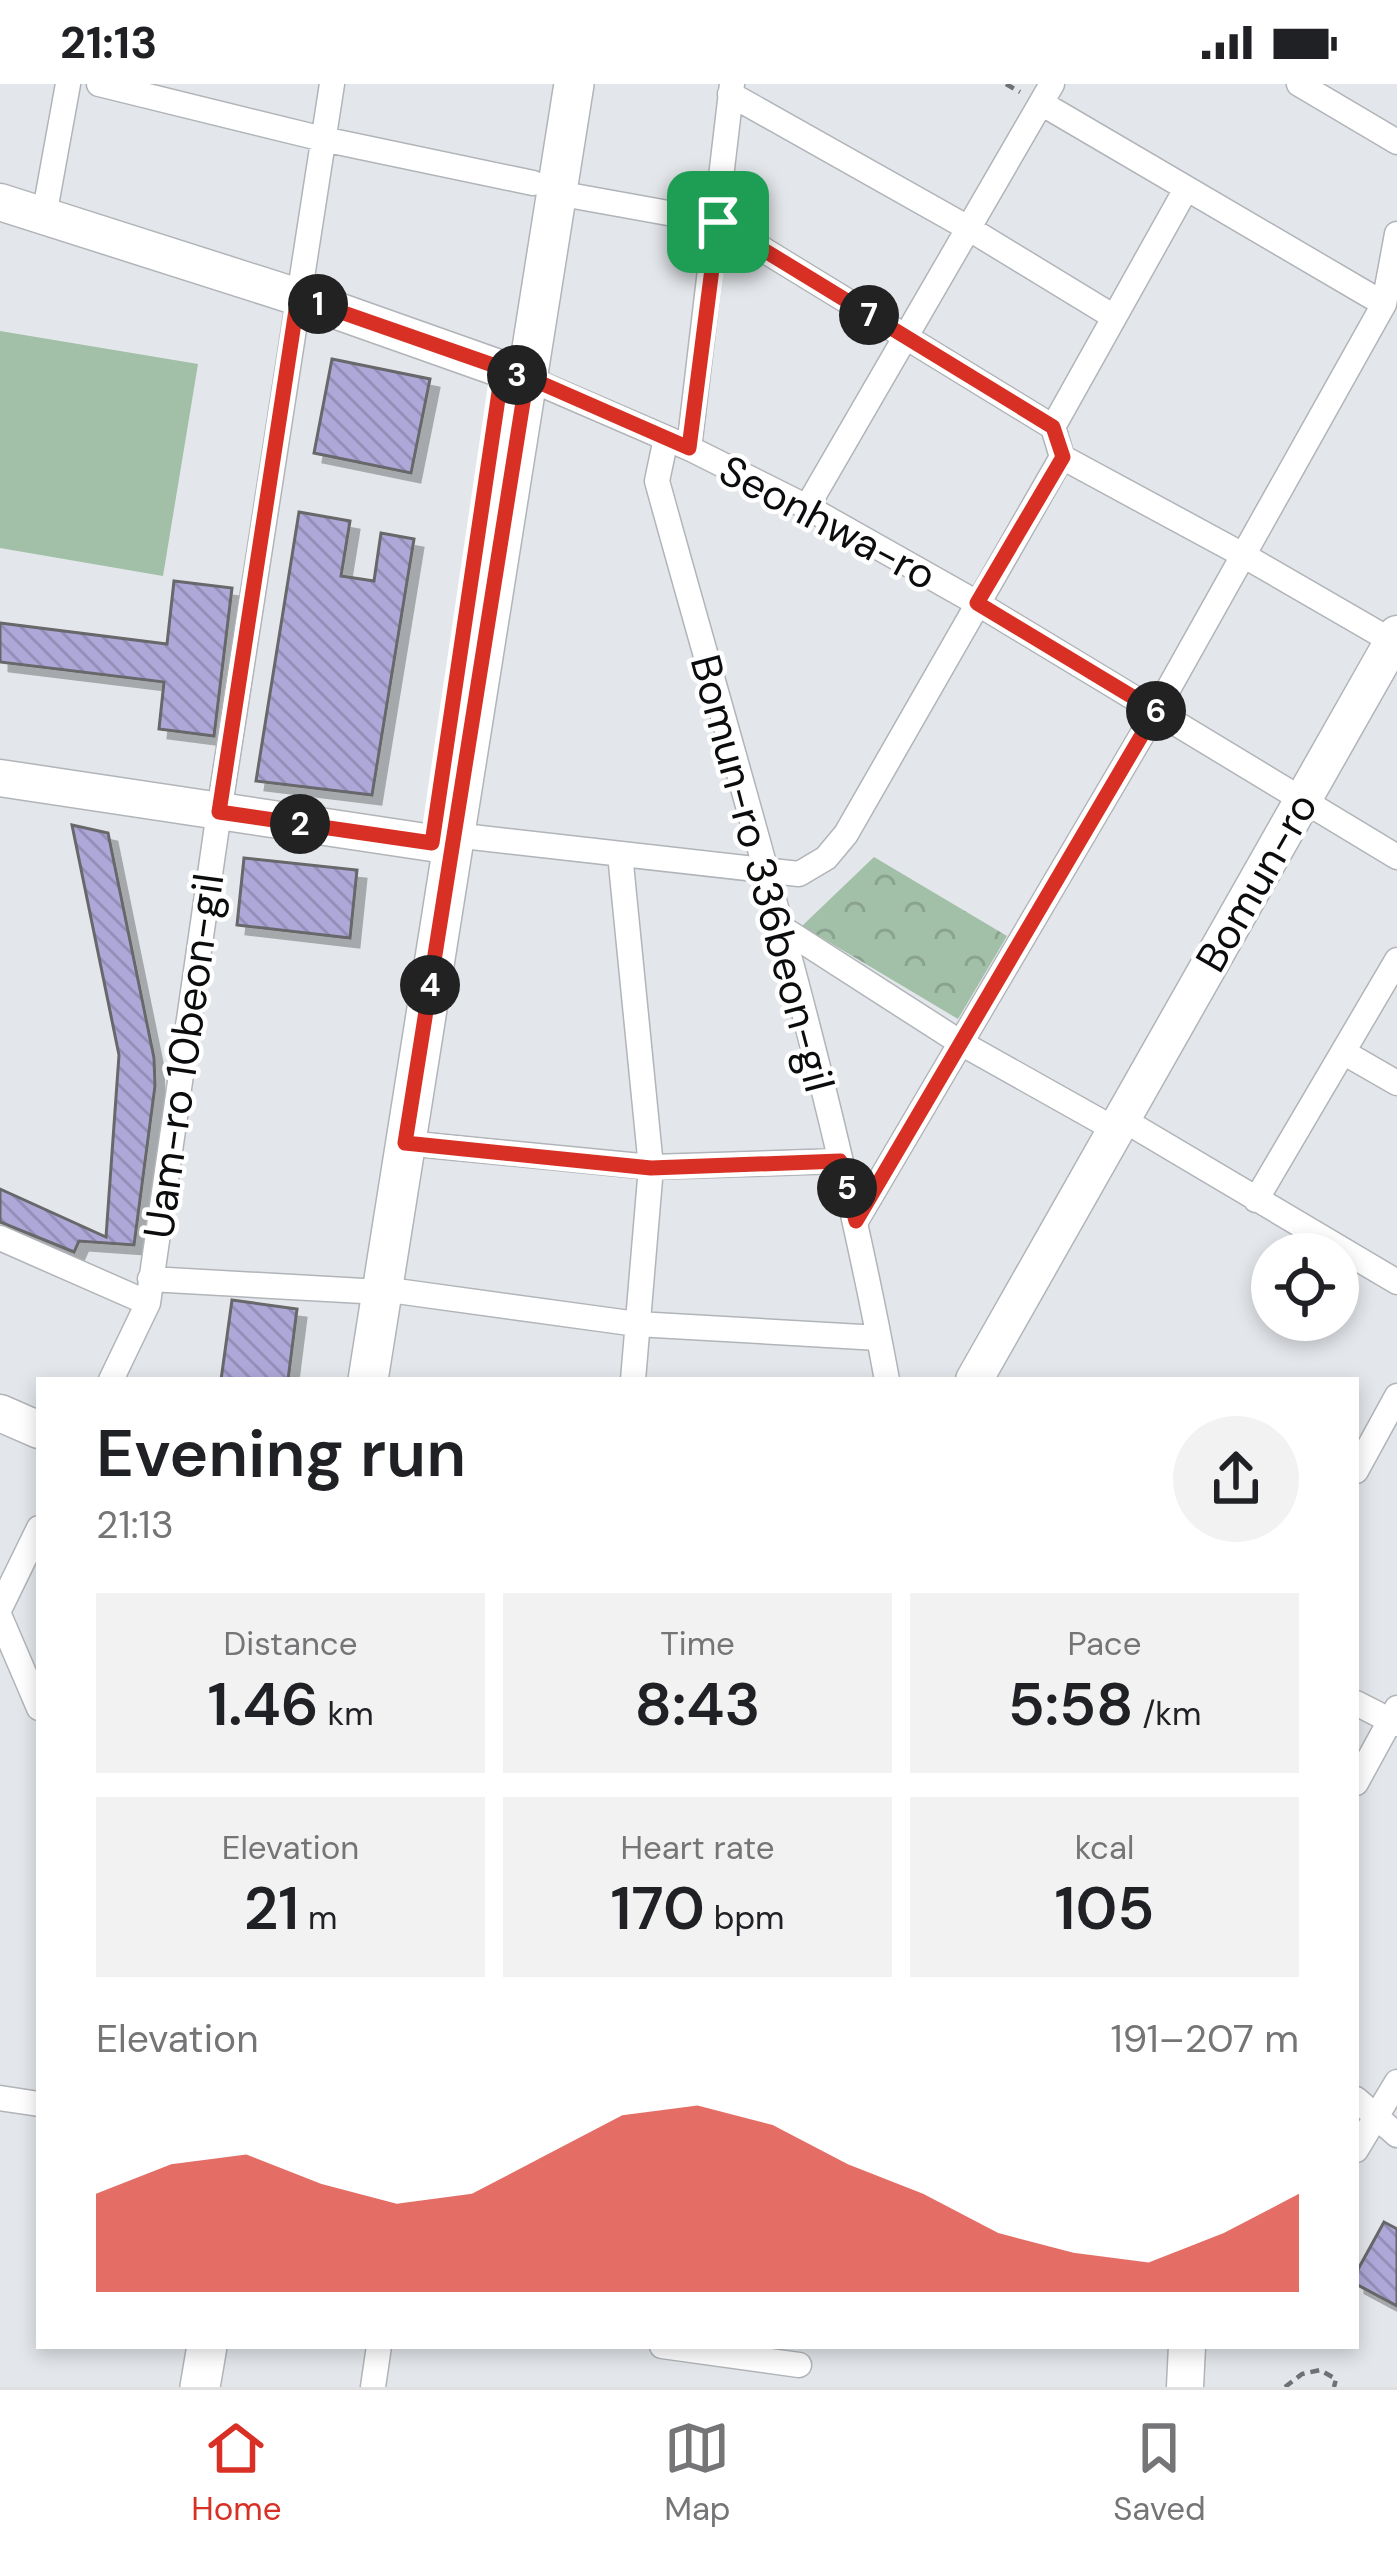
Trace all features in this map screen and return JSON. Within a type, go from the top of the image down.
[{"type":"main road","points":[[545,188],[548,84]]},
{"type":"main road","points":[[368,1377],[373,1290],[515,375],[545,188],[574,84]]},
{"type":"main road","name":"Seonhwa-ro","points":[[0,202],[298,297],[515,375]]},
{"type":"main road","name":"Bomun-ro","points":[[976,1377],[1396,640]]},
{"type":"main road","points":[[0,778],[219,812],[443,839]]},
{"type":"main road","points":[[351,1377],[405,1143],[443,839]]},
{"type":"main road","points":[[0,1413],[36,1429]]},
{"type":"main road","points":[[200,2387],[206,2349]]},
{"type":"main road","points":[[216,2387],[222,2349]]},
{"type":"main road","points":[[1185,2387],[1187,2349]]},
{"type":"street","points":[[44,216],[68,84]]},
{"type":"street","points":[[98,84],[323,139],[718,222],[1053,427],[1063,457],[1396,640]]},
{"type":"street","name":"Uam-ro 10beon-gil","points":[[112,1377],[149,1291],[332,84]]},
{"type":"street","points":[[1299,84],[1397,142]]},
{"type":"street","points":[[731,89],[1114,317]]},
{"type":"street","name":"Bomun-ro 336beon-gil","points":[[731,89],[718,222],[678,443],[657,481],[856,1221],[886,1377]]},
{"type":"street","points":[[807,507],[1046,93],[1186,188],[1384,304]]},
{"type":"street","points":[[1053,427],[1186,188]]},
{"type":"street","points":[[856,1221],[1156,711],[1384,304],[1397,234]]},
{"type":"street","name":"Seonhwa-ro","points":[[515,375],[678,443],[807,507],[977,603],[1397,857]]},
{"type":"street","name":"Seonhwa-ro","points":[[977,603],[1063,457]]},
{"type":"street","points":[[443,839],[799,874],[826,858],[846,834],[977,603]]},
{"type":"street","points":[[620,854],[651,1168],[632,1377]]},
{"type":"street","points":[[779,926],[961,1043],[1256,1200],[1397,1282]]},
{"type":"street","points":[[1256,1200],[1397,960]]},
{"type":"street","points":[[1343,1052],[1397,1082]]},
{"type":"street","points":[[405,1143],[651,1168],[840,1161]]},
{"type":"street","points":[[0,1238],[149,1291],[373,1290],[638,1324],[879,1338]]},
{"type":"street","points":[[1359,1466],[1397,1396]]},
{"type":"street","points":[[36,1534],[0,1612],[36,1701]]},
{"type":"street","points":[[1359,1703],[1395,1718],[1359,1778]]},
{"type":"street","points":[[1359,2145],[1397,2082]]},
{"type":"street","points":[[0,2098],[36,2104]]},
{"type":"street","points":[[1359,2102],[1397,2135]]},
{"type":"street","points":[[374,2387],[380,2349]]},
{"type":"street","points":[[683,2349],[799,2366]]},
{"type":"path","points":[[1285,2387],[1302,2374],[1320,2370],[1336,2379],[1334,2387]]},
{"type":"green space","points":[[0,331],[198,364],[163,576],[0,548]]},
{"type":"green space","points":[[874,857],[1007,936],[958,1019],[802,926]]},
{"type":"building","points":[[332,359],[430,379],[411,473],[314,453]]},
{"type":"building","points":[[299,512],[350,521],[341,576],[374,581],[381,533],[414,539],[372,795],[256,781]]},
{"type":"building","points":[[174,581],[232,588],[214,736],[159,729],[164,682],[0,662],[0,623],[167,644]]},
{"type":"building","points":[[72,825],[108,833],[154,1058],[155,1086],[134,1245],[79,1241],[74,1252],[0,1222],[0,1189],[106,1237],[119,1055]]},
{"type":"building","points":[[244,858],[357,870],[350,938],[237,925]]},
{"type":"building","points":[[232,1300],[297,1309],[288,1377],[221,1377]]},
{"type":"building","points":[[1384,2222],[1397,2229],[1397,2306],[1359,2286],[1359,2268]]},
{"type":"route","points":[[718,222],[689,448],[527,377],[298,297],[219,812],[432,843],[502,372],[527,377],[405,1143],[651,1168],[840,1161],[856,1221],[1156,711],[977,603],[1063,457],[1053,427],[718,222]]}]
